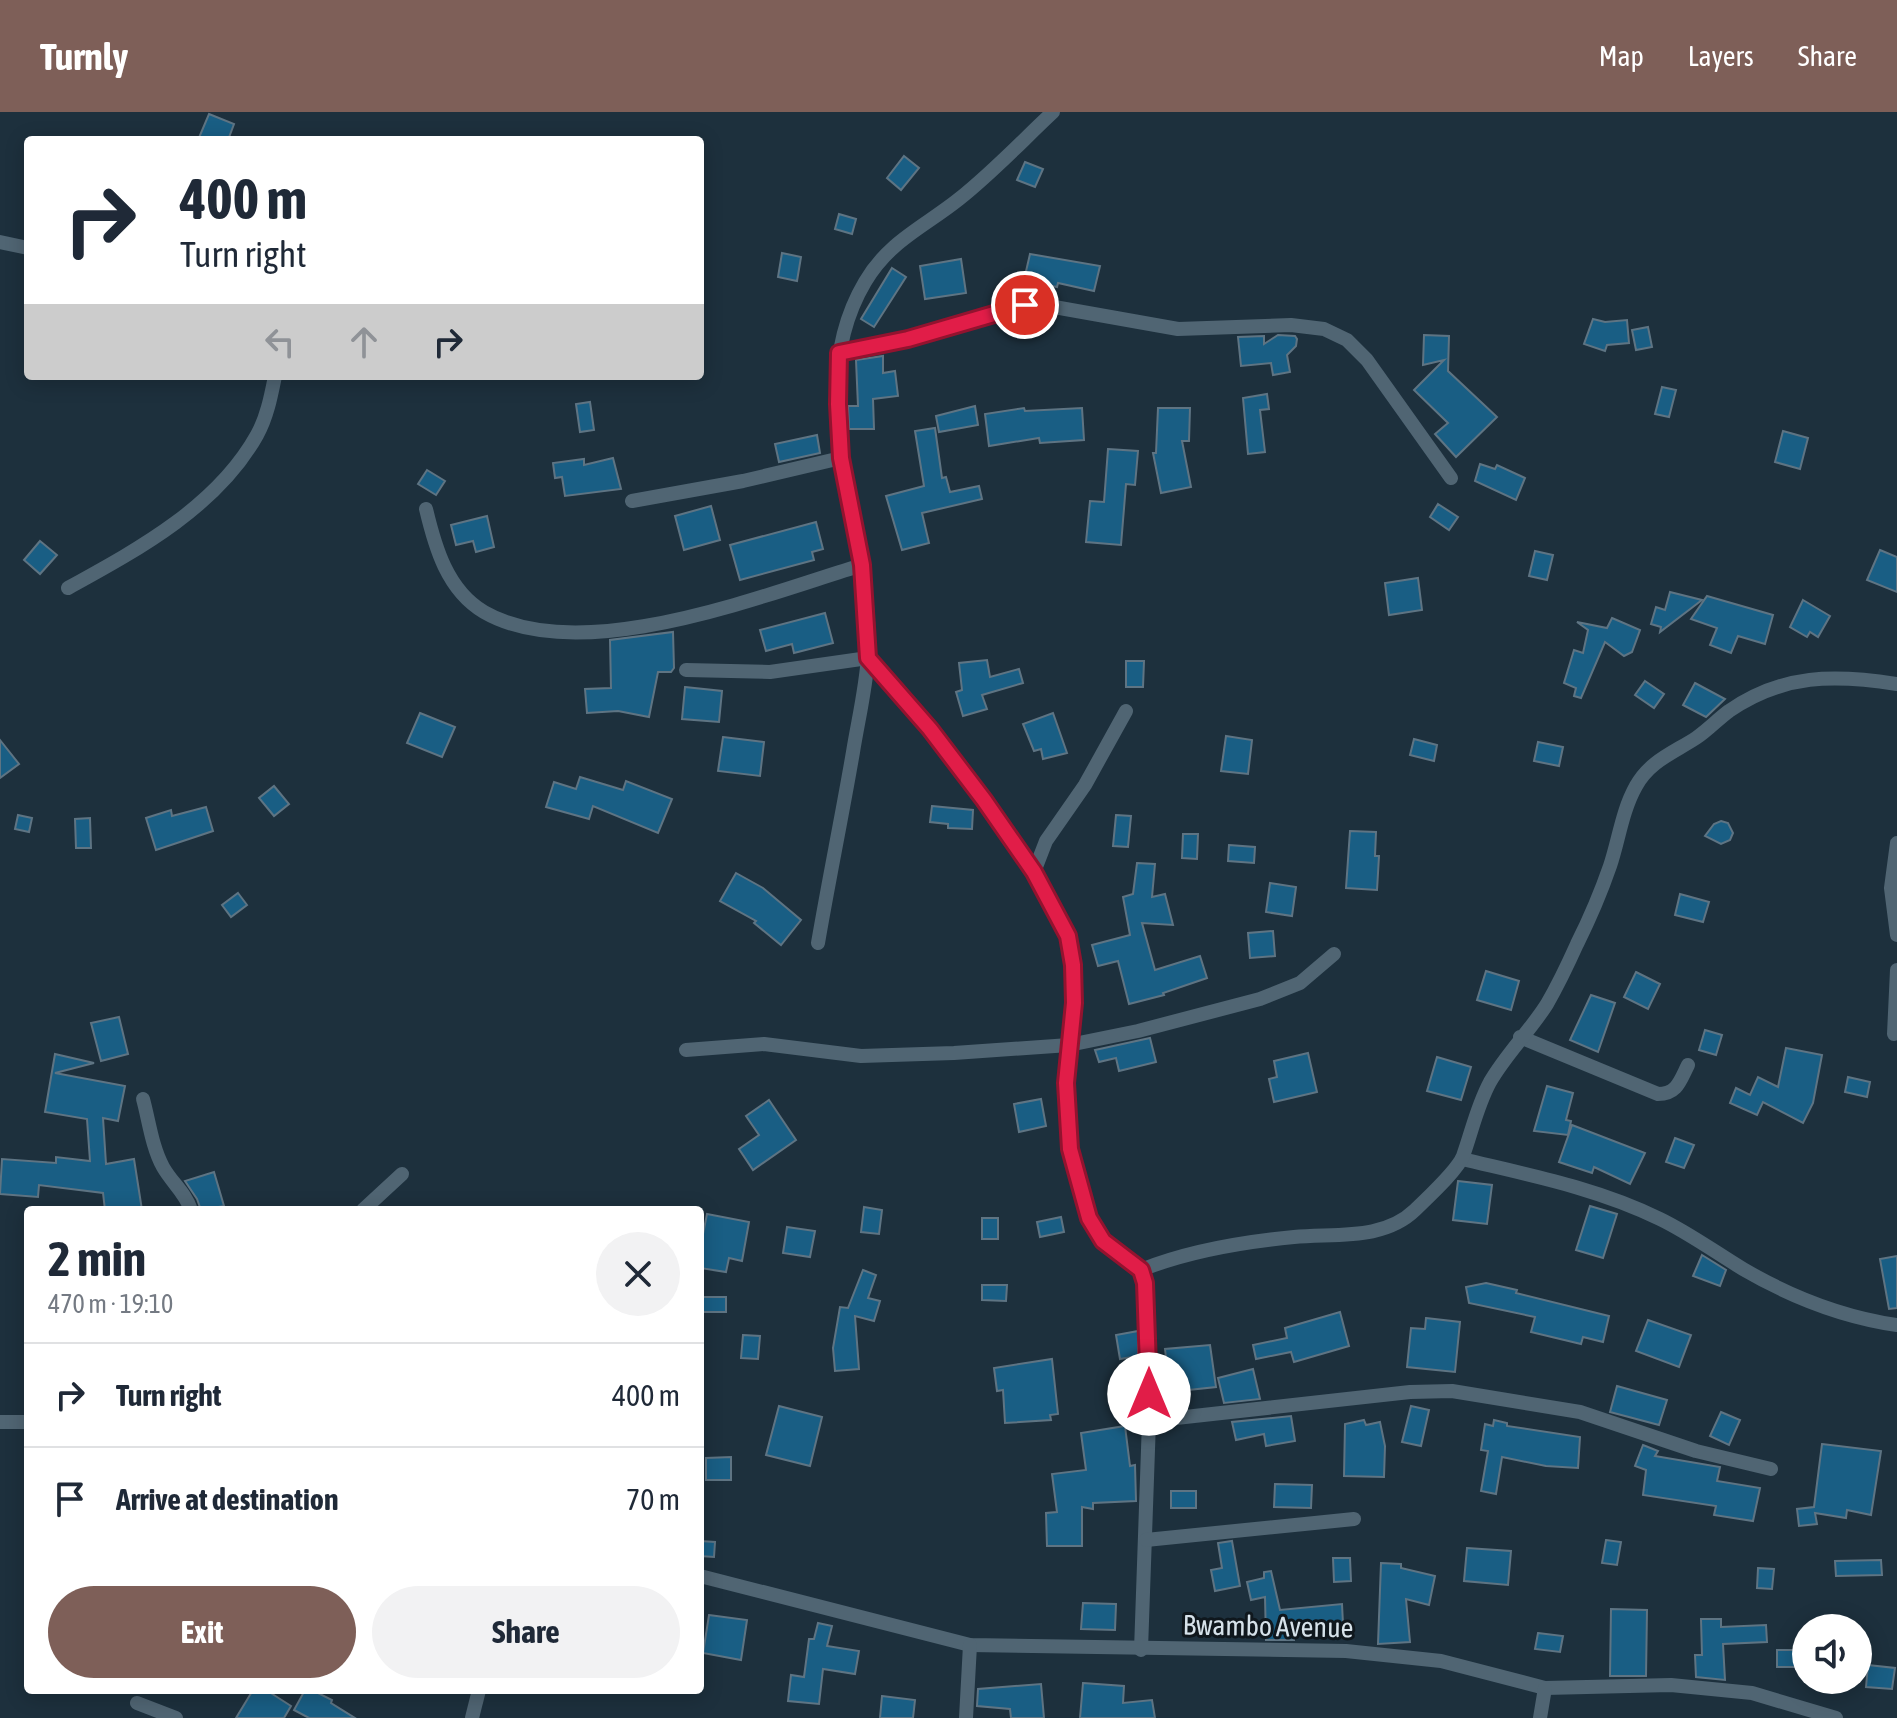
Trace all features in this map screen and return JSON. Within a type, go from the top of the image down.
[{"type":"street","points":[[818,943],[868,658],[862,565],[841,458],[839,353],[847,316],[865,280],[885,254],[907,233],[959,199],[1053,112]]},
{"type":"street","points":[[0,242],[24,247]]},
{"type":"street","points":[[839,353],[902,341],[1025,305],[1043,305],[1178,329],[1291,325],[1324,329],[1347,340],[1367,360],[1451,478]]},
{"type":"street","points":[[68,588],[194,509],[229,472],[257,435],[274,380]]},
{"type":"street","points":[[632,501],[841,458]]},
{"type":"street","points":[[426,509],[442,565],[460,591],[482,611],[535,628],[608,632],[655,625],[862,565]]},
{"type":"street","points":[[686,670],[770,672],[868,658]]},
{"type":"street","points":[[868,658],[930,729],[984,800],[1034,872],[1068,936],[1074,1003],[1066,1083],[1070,1149],[1089,1218],[1103,1241],[1141,1270],[1148,1303],[1149,1421],[1141,1650]]},
{"type":"street","points":[[1141,1270],[1175,1256],[1294,1237],[1384,1229],[1413,1213],[1462,1159],[1474,1116],[1485,1092],[1520,1037],[1546,1005],[1578,942],[1609,868],[1627,804],[1637,783],[1653,763],[1698,737],[1728,712],[1759,693],[1792,681],[1816,678],[1897,684]]},
{"type":"street","points":[[1034,872],[1046,841],[1085,785],[1126,711]]},
{"type":"street","points":[[1897,843],[1891,888],[1897,935]]},
{"type":"street","points":[[686,1050],[764,1044],[861,1056],[1069,1045],[1138,1031],[1260,999],[1300,983],[1334,954]]},
{"type":"street","points":[[1894,1034],[1897,970]]},
{"type":"street","points":[[1520,1037],[1658,1094],[1669,1094],[1678,1087],[1688,1065]]},
{"type":"street","points":[[143,1099],[155,1149],[189,1206]]},
{"type":"street","points":[[1462,1159],[1598,1193],[1690,1234],[1741,1268],[1807,1301],[1849,1316],[1897,1325]]},
{"type":"street","points":[[367,1206],[402,1174]]},
{"type":"street","points":[[1149,1421],[1410,1392],[1452,1391],[1580,1412],[1696,1451],[1771,1469]]},
{"type":"street","points":[[0,1422],[24,1422]]},
{"type":"street","points":[[1146,1540],[1354,1519]]},
{"type":"street","name":"Bwambo Avenue","points":[[704,1577],[970,1645],[1346,1651],[1441,1661],[1545,1688],[1671,1685],[1752,1693],[1836,1718]]},
{"type":"street","points":[[966,1718],[970,1645]]},
{"type":"street","points":[[1540,1718],[1545,1688]]},
{"type":"street","points":[[472,1718],[478,1694]]},
{"type":"street","points":[[137,1703],[176,1718]]},
{"type":"building","points":[[209,114],[234,124],[230,136],[200,136]]},
{"type":"building","points":[[904,156],[919,168],[901,190],[887,178]]},
{"type":"building","points":[[1025,162],[1043,169],[1035,187],[1017,180]]},
{"type":"building","points":[[839,214],[856,219],[852,234],[835,229]]},
{"type":"building","points":[[782,253],[801,257],[797,281],[778,277]]},
{"type":"building","points":[[1030,254],[1100,266],[1094,291],[1024,280]]},
{"type":"building","points":[[961,259],[966,293],[925,299],[920,266]]},
{"type":"building","points":[[892,268],[906,277],[874,327],[861,319]]},
{"type":"building","points":[[1593,319],[1605,322],[1627,320],[1629,343],[1607,345],[1605,351],[1584,344]]},
{"type":"building","points":[[1648,327],[1652,347],[1636,350],[1632,330]]},
{"type":"building","points":[[1278,335],[1295,336],[1297,339],[1296,346],[1287,355],[1290,372],[1273,375],[1271,363],[1241,366],[1238,337],[1264,336],[1264,344]]},
{"type":"building","points":[[1424,335],[1449,336],[1448,371],[1497,417],[1456,457],[1435,434],[1448,423],[1414,390],[1444,360],[1423,365]]},
{"type":"building","points":[[883,356],[883,373],[895,371],[898,396],[873,399],[874,429],[849,429],[848,406],[858,406],[856,360]]},
{"type":"building","points":[[1662,387],[1676,390],[1669,417],[1655,414]]},
{"type":"building","points":[[1267,394],[1269,409],[1260,410],[1265,452],[1248,454],[1243,398]]},
{"type":"building","points":[[590,402],[594,430],[580,432],[576,404]]},
{"type":"building","points":[[975,406],[978,425],[939,432],[936,416]]},
{"type":"building","points":[[1024,408],[1025,411],[1082,408],[1084,440],[1040,443],[1039,438],[989,446],[985,414]]},
{"type":"building","points":[[1158,408],[1190,408],[1189,441],[1182,441],[1191,487],[1161,493],[1153,453],[1156,453]]},
{"type":"building","points":[[935,428],[942,478],[946,477],[950,492],[979,486],[982,499],[922,513],[929,543],[902,550],[886,496],[924,486],[915,431]]},
{"type":"building","points":[[1783,431],[1808,438],[1800,469],[1775,462]]},
{"type":"building","points":[[817,435],[820,453],[779,462],[775,444]]},
{"type":"building","points":[[1108,449],[1138,451],[1135,485],[1126,484],[1121,545],[1086,542],[1090,501],[1104,502]]},
{"type":"building","points":[[613,458],[621,489],[565,496],[562,477],[555,478],[553,463],[584,459],[584,465]]},
{"type":"building","points":[[1480,464],[1495,469],[1497,465],[1525,478],[1516,500],[1475,481]]},
{"type":"building","points":[[427,470],[445,481],[436,495],[418,484]]},
{"type":"building","points":[[1438,504],[1458,517],[1449,530],[1430,517]]},
{"type":"building","points":[[711,506],[720,540],[684,550],[675,516]]},
{"type":"building","points":[[487,516],[494,547],[476,552],[473,541],[456,545],[451,525]]},
{"type":"building","points":[[816,522],[823,549],[812,552],[814,560],[740,580],[730,545]]},
{"type":"building","points":[[40,541],[57,555],[40,574],[24,560]]},
{"type":"building","points":[[1880,550],[1897,557],[1897,592],[1867,580]]},
{"type":"building","points":[[1535,551],[1553,555],[1547,580],[1529,576]]},
{"type":"building","points":[[1418,578],[1422,610],[1389,615],[1385,583]]},
{"type":"building","points":[[1670,592],[1702,600],[1660,632],[1661,627],[1651,624],[1656,607],[1665,610]]},
{"type":"building","points":[[1707,596],[1773,615],[1765,644],[1738,636],[1731,653],[1710,645],[1717,628],[1691,619]]},
{"type":"building","points":[[1803,600],[1830,616],[1818,637],[1810,632],[1807,637],[1790,627]]},
{"type":"building","points":[[825,613],[833,643],[794,653],[792,644],[766,651],[760,630]]},
{"type":"building","points":[[1612,618],[1640,630],[1632,652],[1624,656],[1605,642],[1581,698],[1574,696],[1576,688],[1564,683],[1574,650],[1583,653],[1588,630],[1577,622],[1607,628]]},
{"type":"building","points":[[673,632],[674,668],[671,672],[658,672],[649,717],[618,711],[587,713],[585,689],[611,688],[610,640]]},
{"type":"building","points":[[987,660],[990,677],[1019,669],[1023,683],[982,695],[987,709],[963,716],[956,692],[962,690],[959,663]]},
{"type":"building","points":[[1126,661],[1144,661],[1143,687],[1126,687]]},
{"type":"building","points":[[1645,681],[1664,694],[1654,708],[1635,695]]},
{"type":"building","points":[[1695,683],[1725,699],[1706,717],[1683,705]]},
{"type":"building","points":[[685,687],[722,691],[719,722],[682,719]]},
{"type":"building","points":[[420,713],[455,727],[442,757],[407,743]]},
{"type":"building","points":[[1053,713],[1067,753],[1043,759],[1041,749],[1034,751],[1023,724]]},
{"type":"building","points":[[1226,736],[1252,740],[1248,774],[1221,771]]},
{"type":"building","points":[[723,737],[764,742],[760,776],[718,771]]},
{"type":"building","points":[[1414,739],[1437,745],[1434,761],[1410,755]]},
{"type":"building","points":[[0,740],[19,764],[0,778]]},
{"type":"building","points":[[1538,742],[1563,747],[1559,766],[1534,761]]},
{"type":"building","points":[[580,777],[623,790],[626,781],[672,799],[658,833],[593,806],[589,819],[546,807],[554,782],[576,789]]},
{"type":"building","points":[[274,786],[289,804],[274,816],[259,798]]},
{"type":"building","points":[[932,806],[973,810],[972,829],[948,828],[948,824],[930,822]]},
{"type":"building","points":[[206,807],[213,831],[156,850],[146,818],[171,810],[172,816]]},
{"type":"building","points":[[18,815],[32,818],[29,832],[15,829]]},
{"type":"building","points":[[1116,815],[1131,816],[1128,847],[1113,846]]},
{"type":"building","points":[[90,818],[91,848],[76,848],[75,819]]},
{"type":"building","points":[[1721,821],[1728,823],[1733,833],[1730,840],[1721,844],[1705,836],[1714,824]]},
{"type":"building","points":[[1350,831],[1376,832],[1375,856],[1379,856],[1377,890],[1346,888]]},
{"type":"building","points":[[1183,834],[1198,834],[1197,859],[1182,858]]},
{"type":"building","points":[[1229,845],[1255,847],[1254,863],[1228,861]]},
{"type":"building","points":[[1137,863],[1155,864],[1152,897],[1165,894],[1173,925],[1142,923],[1155,970],[1200,956],[1207,978],[1164,995],[1129,1004],[1118,961],[1098,966],[1092,945],[1130,935],[1123,897],[1133,894]]},
{"type":"building","points":[[736,873],[763,888],[801,920],[781,945],[754,923],[756,921],[720,901]]},
{"type":"building","points":[[1270,883],[1296,887],[1292,916],[1266,912]]},
{"type":"building","points":[[238,893],[247,905],[231,917],[222,905]]},
{"type":"building","points":[[1680,894],[1709,902],[1703,922],[1675,915]]},
{"type":"building","points":[[1273,931],[1275,956],[1250,958],[1248,933]]},
{"type":"building","points":[[1486,971],[1519,981],[1511,1010],[1477,1000]]},
{"type":"building","points":[[1636,972],[1660,984],[1648,1009],[1624,997]]},
{"type":"building","points":[[1591,995],[1615,1003],[1598,1052],[1570,1040]]},
{"type":"building","points":[[119,1017],[128,1054],[101,1061],[91,1023]]},
{"type":"building","points":[[1705,1030],[1722,1035],[1716,1055],[1699,1050]]},
{"type":"building","points":[[1150,1038],[1156,1062],[1119,1071],[1116,1058],[1099,1062],[1095,1050]]},
{"type":"building","points":[[1786,1048],[1822,1055],[1813,1103],[1803,1123],[1763,1102],[1757,1115],[1730,1103],[1736,1088],[1750,1095],[1758,1077],[1778,1087]]},
{"type":"building","points":[[1308,1053],[1317,1092],[1274,1102],[1269,1079],[1277,1077],[1274,1061]]},
{"type":"building","points":[[55,1054],[94,1063],[55,1073],[125,1086],[118,1121],[103,1118],[106,1164],[134,1159],[141,1206],[105,1206],[103,1193],[39,1185],[38,1197],[0,1194],[2,1159],[56,1163],[56,1157],[90,1161],[87,1119],[45,1112]]},
{"type":"building","points":[[1437,1057],[1471,1067],[1461,1100],[1427,1091]]},
{"type":"building","points":[[1848,1077],[1870,1082],[1867,1097],[1845,1092]]},
{"type":"building","points":[[1547,1086],[1573,1093],[1566,1120],[1571,1121],[1568,1135],[1534,1131]]},
{"type":"building","points":[[1041,1099],[1046,1126],[1019,1132],[1014,1104]]},
{"type":"building","points":[[769,1100],[796,1140],[753,1170],[739,1149],[759,1135],[746,1116]]},
{"type":"building","points":[[1572,1125],[1645,1153],[1630,1184],[1594,1167],[1592,1173],[1559,1162]]},
{"type":"building","points":[[1675,1138],[1694,1145],[1684,1168],[1666,1162]]},
{"type":"building","points":[[214,1172],[224,1206],[200,1206],[185,1181]]},
{"type":"building","points":[[1458,1181],[1492,1185],[1487,1224],[1453,1220]]},
{"type":"building","points":[[1590,1206],[1617,1214],[1603,1258],[1576,1250]]},
{"type":"building","points":[[864,1207],[882,1210],[879,1234],[861,1232]]},
{"type":"building","points":[[707,1214],[749,1222],[742,1261],[729,1258],[726,1272],[704,1269]]},
{"type":"building","points":[[1061,1217],[1064,1232],[1040,1237],[1037,1222]]},
{"type":"building","points":[[982,1218],[998,1218],[998,1239],[982,1239]]},
{"type":"building","points":[[787,1227],[815,1231],[810,1257],[783,1253]]},
{"type":"building","points":[[1702,1255],[1726,1270],[1720,1286],[1693,1276]]},
{"type":"building","points":[[1897,1256],[1897,1308],[1889,1309],[1880,1259]]},
{"type":"building","points":[[863,1270],[876,1275],[868,1298],[880,1301],[874,1321],[855,1316],[859,1369],[835,1371],[833,1348],[840,1307],[848,1308]]},
{"type":"building","points":[[1486,1283],[1609,1316],[1603,1342],[1583,1337],[1581,1344],[1531,1332],[1535,1317],[1469,1303],[1466,1287]]},
{"type":"building","points":[[982,1285],[1007,1285],[1006,1301],[982,1300]]},
{"type":"building","points":[[704,1297],[726,1297],[726,1312],[704,1312]]},
{"type":"building","points":[[1340,1312],[1349,1346],[1294,1362],[1291,1352],[1256,1359],[1253,1345],[1287,1338],[1285,1328]]},
{"type":"building","points":[[1426,1318],[1460,1322],[1455,1372],[1407,1367],[1411,1328],[1425,1329]]},
{"type":"building","points":[[1648,1320],[1691,1335],[1679,1367],[1636,1351]]},
{"type":"building","points":[[1138,1331],[1138,1356],[1120,1359],[1116,1335]]},
{"type":"building","points":[[743,1335],[760,1336],[758,1359],[741,1358]]},
{"type":"building","points":[[1210,1345],[1216,1387],[1170,1392],[1165,1349]]},
{"type":"building","points":[[1052,1359],[1058,1414],[1050,1415],[1051,1420],[1005,1423],[1003,1390],[997,1391],[994,1368]]},
{"type":"building","points":[[1253,1369],[1260,1399],[1224,1403],[1218,1378]]},
{"type":"building","points":[[1617,1386],[1667,1400],[1659,1425],[1610,1412]]},
{"type":"building","points":[[779,1406],[822,1417],[810,1466],[766,1455]]},
{"type":"building","points":[[1411,1406],[1429,1410],[1421,1446],[1402,1442]]},
{"type":"building","points":[[1721,1412],[1740,1420],[1729,1445],[1710,1436]]},
{"type":"building","points":[[1291,1416],[1295,1441],[1266,1446],[1264,1434],[1236,1440],[1232,1422]]},
{"type":"building","points":[[1364,1420],[1366,1425],[1380,1422],[1385,1446],[1384,1477],[1344,1476],[1345,1424]]},
{"type":"building","points":[[1494,1420],[1507,1423],[1507,1426],[1580,1437],[1578,1468],[1546,1466],[1502,1457],[1496,1494],[1481,1491],[1488,1451],[1481,1450],[1485,1424],[1493,1426]]},
{"type":"building","points":[[1125,1426],[1130,1466],[1135,1465],[1136,1501],[1093,1503],[1093,1509],[1082,1507],[1082,1546],[1047,1546],[1046,1513],[1057,1512],[1052,1474],[1086,1470],[1081,1433]]},
{"type":"building","points":[[1822,1444],[1881,1451],[1871,1515],[1847,1510],[1846,1518],[1815,1513],[1817,1524],[1799,1526],[1797,1509],[1814,1507]]},
{"type":"building","points":[[1643,1445],[1658,1451],[1655,1456],[1720,1467],[1717,1481],[1760,1488],[1753,1521],[1714,1515],[1716,1506],[1643,1495],[1646,1470],[1635,1466]]},
{"type":"building","points":[[731,1457],[731,1480],[706,1480],[706,1458]]},
{"type":"building","points":[[1275,1484],[1312,1485],[1311,1508],[1274,1507]]},
{"type":"building","points":[[1171,1491],[1196,1491],[1196,1508],[1171,1508]]},
{"type":"building","points":[[1606,1540],[1621,1542],[1617,1565],[1602,1563]]},
{"type":"building","points":[[704,1541],[715,1542],[714,1557],[704,1556]]},
{"type":"building","points":[[1232,1541],[1240,1586],[1215,1591],[1211,1570],[1222,1568],[1218,1543]]},
{"type":"building","points":[[1467,1548],[1511,1551],[1508,1585],[1464,1581]]},
{"type":"building","points":[[1333,1558],[1350,1558],[1351,1581],[1334,1582]]},
{"type":"building","points":[[1881,1560],[1882,1575],[1836,1576],[1835,1561]]},
{"type":"building","points":[[1381,1563],[1401,1564],[1401,1568],[1435,1576],[1429,1605],[1406,1599],[1410,1642],[1378,1644]]},
{"type":"building","points":[[1758,1568],[1774,1569],[1772,1589],[1757,1588]]},
{"type":"building","points":[[1271,1571],[1280,1610],[1342,1604],[1343,1624],[1294,1627],[1294,1640],[1266,1640],[1265,1597],[1251,1600],[1247,1582],[1264,1578],[1264,1572]]},
{"type":"building","points":[[1083,1603],[1116,1604],[1115,1630],[1081,1629]]},
{"type":"building","points":[[1611,1609],[1647,1610],[1646,1676],[1610,1676]]},
{"type":"building","points":[[709,1615],[747,1620],[741,1660],[704,1653]]},
{"type":"building","points":[[1701,1619],[1721,1619],[1721,1627],[1766,1625],[1767,1642],[1723,1644],[1725,1680],[1696,1677],[1695,1655],[1702,1655]]},
{"type":"building","points":[[818,1623],[832,1626],[827,1646],[859,1651],[855,1674],[823,1669],[819,1704],[788,1701],[791,1675],[804,1677],[809,1639],[814,1639]]},
{"type":"building","points":[[1538,1633],[1563,1636],[1560,1652],[1535,1649]]},
{"type":"building","points":[[1777,1650],[1792,1650],[1792,1667],[1777,1667]]},
{"type":"building","points":[[1872,1665],[1895,1668],[1892,1689],[1872,1687]]},
{"type":"building","points":[[1083,1683],[1124,1686],[1123,1703],[1152,1700],[1155,1718],[1080,1718]]},
{"type":"building","points":[[1041,1684],[1044,1718],[1011,1718],[1010,1709],[977,1706],[978,1689]]},
{"type":"building","points":[[251,1694],[272,1694],[291,1706],[284,1718],[236,1718]]},
{"type":"building","points":[[303,1694],[320,1694],[355,1718],[309,1718],[294,1710]]},
{"type":"building","points":[[882,1696],[915,1700],[913,1718],[880,1718]]},
{"type":"route","points":[[1025,305],[889,344],[839,353],[841,458],[862,565],[868,658],[930,729],[984,800],[1034,872],[1068,936],[1074,1003],[1066,1083],[1070,1149],[1089,1218],[1103,1241],[1141,1270],[1148,1303],[1149,1394]]}]
